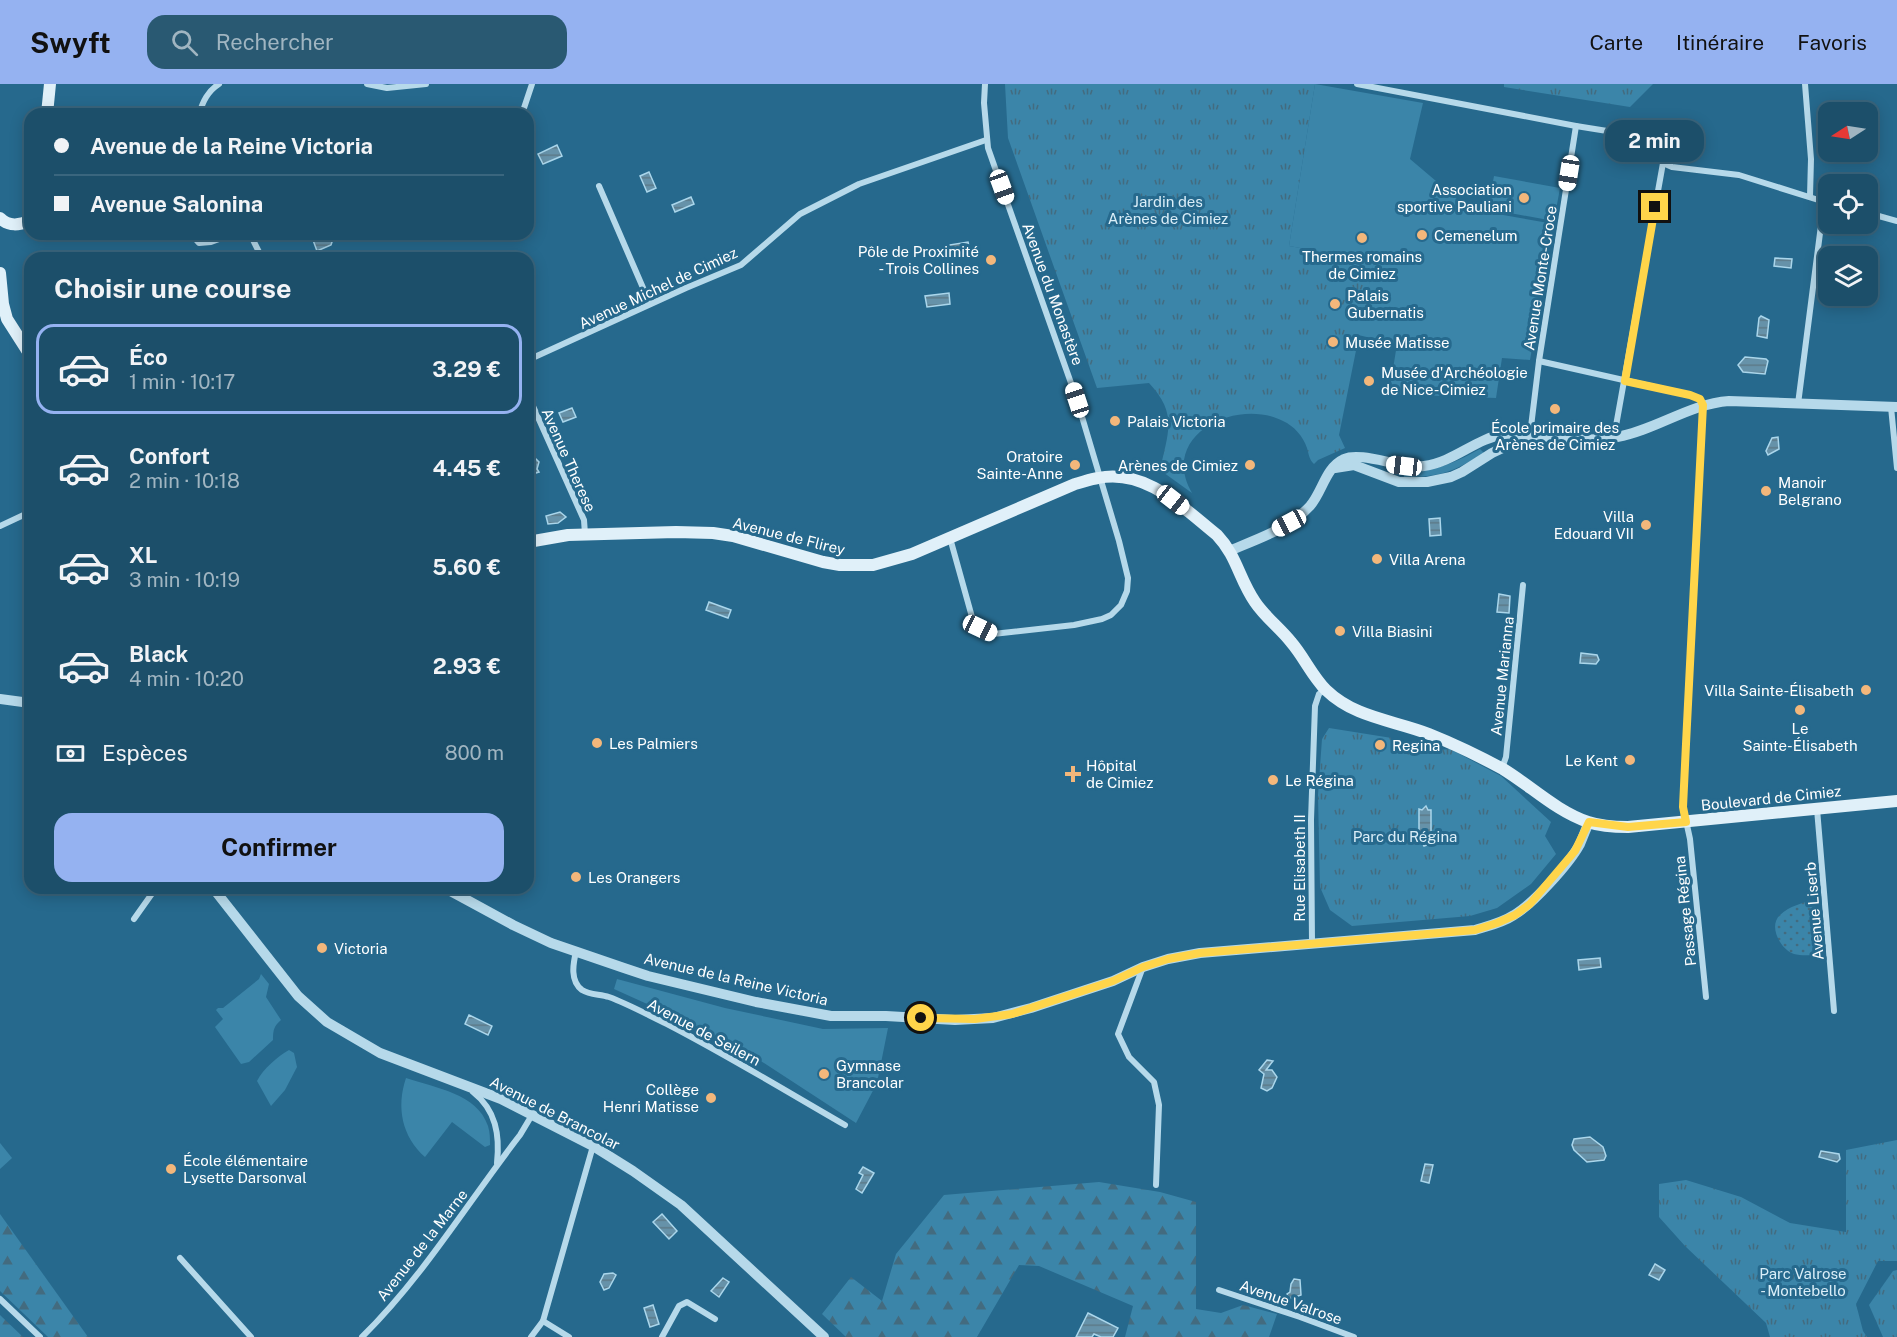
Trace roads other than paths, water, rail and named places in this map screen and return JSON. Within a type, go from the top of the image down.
[{"type":"main road","points":[[48,108],[50,84]]},
{"type":"main road","points":[[0,218],[12,225],[24,223]]},
{"type":"main road","points":[[0,273],[7,319],[24,346]]},
{"type":"main road","name":"Avenue de Flirey","points":[[534,541],[568,535],[713,533],[733,536],[823,562],[856,566],[885,563],[912,554],[1076,484],[1099,477]]},
{"type":"main road","name":"Boulevard de Cimiez","points":[[1099,477],[1129,478],[1161,490],[1217,535],[1231,550],[1254,601],[1294,645],[1325,689],[1351,709],[1428,734],[1502,769],[1573,816],[1589,822],[1628,827],[1897,801]]},
{"type":"street","points":[[202,108],[212,88],[219,84]]},
{"type":"street","points":[[368,84],[387,88],[426,84]]},
{"type":"street","points":[[524,108],[532,84]]},
{"type":"street","name":"Avenue du Monastère","points":[[950,538],[972,617],[980,628],[993,634],[1102,620],[1121,605],[1127,591],[1128,578],[1119,541],[1068,370],[986,140],[985,84]]},
{"type":"street","points":[[1357,84],[1651,138],[1658,143],[1663,150],[1663,163],[1614,437]]},
{"type":"street","points":[[1805,84],[1811,159],[1810,196]]},
{"type":"street","name":"Avenue Monte-Croce","points":[[1530,435],[1539,361],[1576,126]]},
{"type":"street","name":"Avenue Michel de Cimiez","points":[[534,357],[741,265],[800,214],[860,184],[986,140]]},
{"type":"street","points":[[1663,163],[1672,167],[1739,175],[1818,199]]},
{"type":"street","points":[[599,186],[650,304]]},
{"type":"street","points":[[1878,216],[1897,221]]},
{"type":"street","points":[[1798,404],[1822,234]]},
{"type":"street","points":[[196,240],[199,243],[214,240]]},
{"type":"street","points":[[1539,361],[1690,395],[1700,399],[1703,405]]},
{"type":"street","points":[[1231,550],[1268,534],[1302,513],[1316,497],[1331,469],[1346,458],[1356,456],[1391,464],[1424,466],[1455,457],[1492,437],[1506,433],[1575,439],[1614,437],[1640,431],[1703,405],[1729,401],[1894,407],[1897,468]]},
{"type":"street","name":"Passage Régina","points":[[1703,405],[1683,807],[1690,839],[1706,997]]},
{"type":"street","name":"Avenue Therese","points":[[534,408],[584,520],[585,535]]},
{"type":"street","points":[[1331,469],[1354,465],[1399,482],[1427,482],[1462,472],[1492,453],[1530,435]]},
{"type":"street","points":[[0,526],[24,515]]},
{"type":"street","name":"Avenue Marianna","points":[[1502,769],[1506,757],[1523,585]]},
{"type":"street","name":"Rue Elisabeth II","points":[[1312,943],[1311,820],[1315,705],[1319,694],[1325,689]]},
{"type":"street","points":[[0,699],[24,702]]},
{"type":"street","name":"Avenue Liserb","points":[[1817,808],[1834,1011]]},
{"type":"street","name":"Avenue de la Reine Victoria","points":[[456,894],[551,943],[648,976],[756,1002],[808,1013],[854,1017],[886,1016],[955,1020],[993,1018],[1113,981],[1143,967],[1168,959],[1200,953],[1475,930],[1497,923],[1515,915],[1530,904],[1575,851],[1589,822]]},
{"type":"street","points":[[134,919],[152,894]]},
{"type":"street","name":"Avenue de Brancolar","points":[[218,894],[298,996],[318,1015],[340,1031],[380,1053],[501,1099],[593,1146],[633,1171],[681,1205],[824,1337]]},
{"type":"street","name":"Avenue de Seilern","points":[[576,952],[573,973],[581,989],[608,996],[665,1023],[845,1125]]},
{"type":"street","points":[[1143,967],[1118,1034],[1130,1057],[1154,1083],[1159,1105],[1156,1185]]},
{"type":"street","points":[[460,1083],[479,1097],[493,1116],[499,1146],[497,1165]]},
{"type":"street","name":"Avenue de la Marne","points":[[362,1337],[417,1275],[520,1135],[532,1115]]},
{"type":"street","points":[[531,1337],[543,1321],[593,1146]]},
{"type":"street","points":[[180,1258],[251,1337]]},
{"type":"street","name":"Avenue Valrose","points":[[1219,1290],[1354,1337]]},
{"type":"street","points":[[0,1299],[40,1337]]},
{"type":"street","points":[[662,1337],[679,1306],[687,1302],[715,1319]]},
{"type":"street","points":[[543,1321],[569,1337]]},
{"type":"place","name":"Association sportive Pauliani","points":[[1524,198]]},
{"type":"place","name":"Cemenelum","points":[[1422,235]]},
{"type":"place","name":"Thermes romains de Cimiez","points":[[1362,238]]},
{"type":"place","name":"Pôle de Proximité - Trois Collines","points":[[991,260]]},
{"type":"place","name":"Palais Gubernatis","points":[[1335,304]]},
{"type":"place","name":"Musée Matisse","points":[[1333,342]]},
{"type":"place","name":"Musée d'Archéologie de Nice-Cimiez","points":[[1369,381]]},
{"type":"place","name":"École primaire des Arènes de Cimiez","points":[[1555,409]]},
{"type":"place","name":"Palais Victoria","points":[[1115,421]]},
{"type":"place","name":"Oratoire Sainte-Anne","points":[[1075,465]]},
{"type":"place","name":"Arènes de Cimiez","points":[[1250,465]]},
{"type":"place","name":"Manoir Belgrano","points":[[1766,491]]},
{"type":"place","name":"Villa Edouard VII","points":[[1646,525]]},
{"type":"place","name":"Villa Arena","points":[[1377,559]]},
{"type":"place","name":"Villa Biasini","points":[[1340,631]]},
{"type":"place","name":"Villa Sainte-Élisabeth","points":[[1866,690]]},
{"type":"place","name":"Le Sainte-Élisabeth","points":[[1800,710]]},
{"type":"place","name":"Les Palmiers","points":[[597,743]]},
{"type":"place","name":"Regina","points":[[1380,745]]},
{"type":"place","name":"Le Kent","points":[[1630,760]]},
{"type":"place","name":"Hôpital de Cimiez","points":[[1073,774]]},
{"type":"place","name":"Le Régina","points":[[1273,780]]},
{"type":"place","name":"Les Orangers","points":[[576,877]]},
{"type":"place","name":"Victoria","points":[[322,948]]},
{"type":"place","name":"Gymnase Brancolar","points":[[824,1074]]},
{"type":"place","name":"Collège Henri Matisse","points":[[711,1098]]},
{"type":"place","name":"École élémentaire Lysette Darsonval","points":[[171,1169]]},
{"type":"park label","name":"Jardin des Arènes de Cimiez","points":[[1168,210]]},
{"type":"park label","name":"Parc du Régina","points":[[1405,836]]},
{"type":"park label","name":"Parc Valrose - Montebello","points":[[1803,1282]]}]
